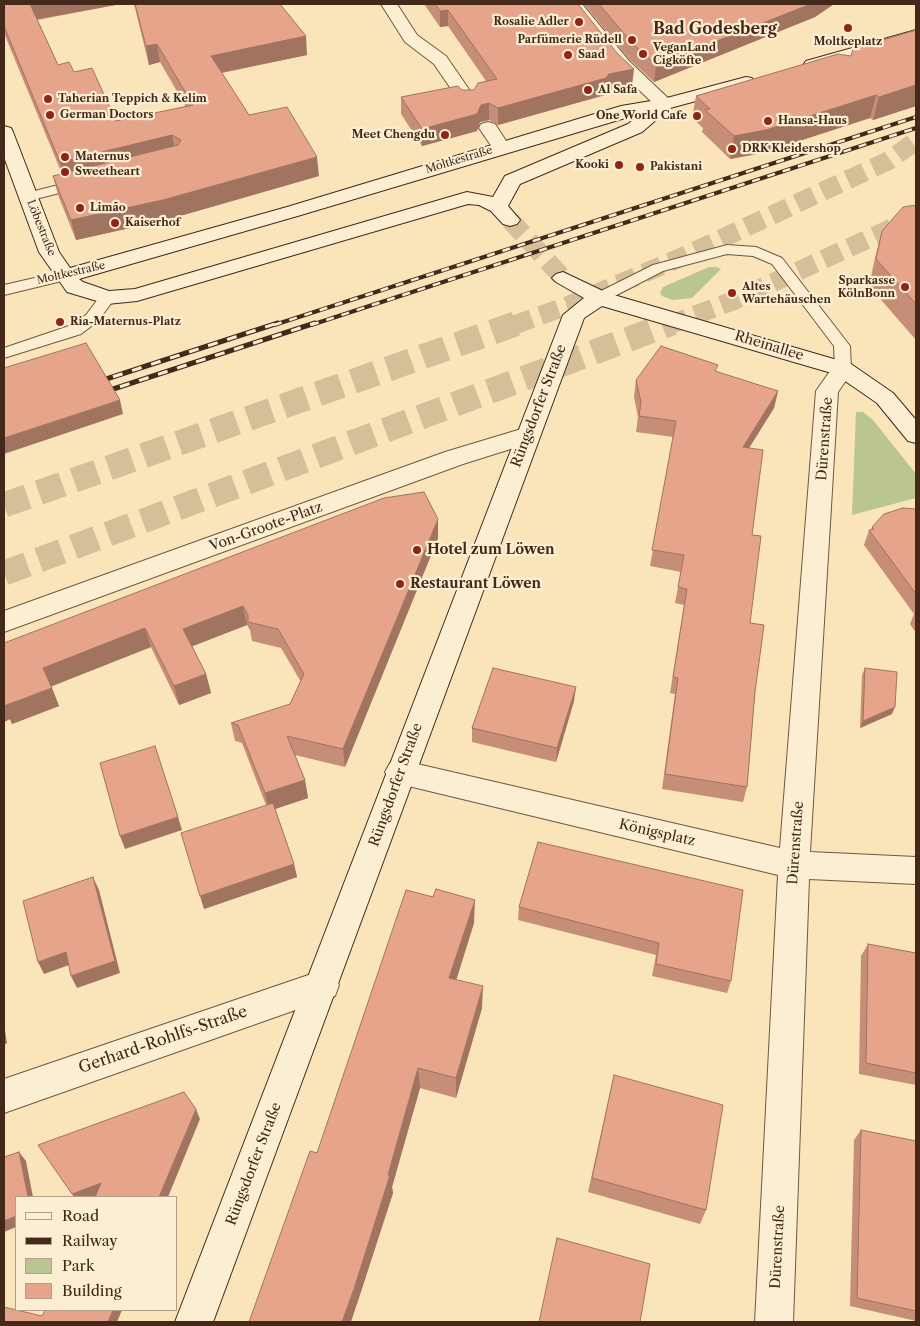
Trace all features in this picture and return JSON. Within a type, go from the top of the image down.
[{"type":"street","points":[[390,4],[411,38],[440,60],[468,101]]},
{"type":"street","points":[[573,4],[624,65],[664,104]]},
{"type":"street","points":[[796,69],[830,65],[916,35]]},
{"type":"street","name":"Moltkestraße","points":[[65,276],[276,216],[627,110],[664,104],[758,79]]},
{"type":"street","name":"Löbestraße","points":[[4,132],[49,252],[75,287],[107,298],[137,295],[467,198],[484,200],[504,214],[512,180],[635,128],[664,104]]},
{"type":"street","points":[[488,128],[502,147]]},
{"type":"street","points":[[563,278],[599,298]]},
{"type":"street","name":"Rheinallee","points":[[599,298],[843,369],[885,398],[916,435]]},
{"type":"street","name":"Rüngsdorfer Straße","points":[[194,1322],[323,985],[400,772],[574,315],[599,298]]},
{"type":"street","name":"Dürenstraße","points":[[774,1322],[794,865],[827,391],[843,369]]},
{"type":"street","name":"Von-Groote-Platz","points":[[4,622],[454,458],[528,435]]},
{"type":"street","name":"Königsplatz","points":[[400,772],[794,865],[916,871]]},
{"type":"street","name":"Gerhard-Rohlfs-Straße","points":[[4,1096],[323,985]]},
{"type":"lane","points":[[28,197],[93,180]]},
{"type":"lane","points":[[599,298],[658,268],[727,249],[756,252],[777,261],[837,338],[842,346],[843,369]]},
{"type":"lane","name":"Moltkestraße","points":[[4,290],[65,276]]},
{"type":"lane","points":[[4,353],[76,330],[92,318],[107,298]]},
{"type":"green space","points":[[709,267],[721,269],[692,298],[672,300],[662,296],[660,293],[663,287]]},
{"type":"green space","points":[[856,412],[863,412],[873,420],[916,474],[916,498],[852,515]]},
{"type":"building","points":[[4,4],[30,4],[58,65],[69,62],[74,72],[92,68],[116,121],[193,105],[157,44],[146,46],[135,4],[280,4],[306,36],[211,56],[249,115],[287,107],[317,157],[163,200],[71,220],[53,176],[178,145],[181,140],[172,135],[60,162],[4,26]]},
{"type":"building","points":[[435,4],[578,4],[617,53],[634,69],[609,74],[606,78],[498,108],[489,103],[481,105],[477,114],[422,129],[401,97],[458,86],[462,90],[474,90],[478,83],[497,79],[448,10],[440,11]]},
{"type":"building","points":[[599,4],[811,4],[656,65],[632,43]]},
{"type":"building","points":[[916,30],[916,85],[879,97],[876,95],[766,130],[734,136],[705,110],[710,109],[696,96],[838,54],[851,56],[853,49]]},
{"type":"building","points":[[916,205],[916,304],[876,259],[882,231],[903,207]]},
{"type":"building","points":[[86,343],[120,400],[4,438],[4,368]]},
{"type":"building","points":[[661,346],[718,365],[715,371],[778,391],[743,447],[763,450],[752,535],[761,536],[750,623],[764,625],[755,692],[747,787],[665,774],[678,678],[673,677],[687,589],[678,587],[684,555],[652,550],[676,421],[639,416],[641,402],[636,380]]},
{"type":"building","points":[[424,492],[438,519],[343,749],[287,736],[305,780],[265,793],[238,725],[231,723],[290,704],[304,674],[278,629],[248,622],[248,615],[243,606],[183,629],[206,674],[174,686],[145,628],[43,668],[52,688],[4,706],[4,643],[384,498]]},
{"type":"building","points":[[903,508],[916,509],[916,594],[869,530],[874,529],[872,527],[884,514]]},
{"type":"building","points":[[493,668],[576,687],[557,748],[472,728]]},
{"type":"building","points":[[865,668],[897,672],[895,707],[863,721]]},
{"type":"building","points":[[155,746],[178,817],[120,836],[100,763]]},
{"type":"building","points":[[273,803],[294,864],[200,896],[181,833]]},
{"type":"building","points":[[538,842],[743,890],[731,981],[656,964],[659,943],[519,907]]},
{"type":"building","points":[[93,877],[115,961],[71,976],[66,952],[38,962],[23,901]]},
{"type":"building","points":[[436,889],[475,900],[449,978],[483,986],[456,1078],[418,1068],[388,1175],[390,1175],[342,1322],[249,1322],[310,1151],[317,1153],[406,890],[433,897]]},
{"type":"building","points":[[868,944],[916,953],[916,1073],[866,1063]]},
{"type":"building","points":[[614,1075],[723,1105],[706,1210],[592,1178]]},
{"type":"building","points":[[184,1092],[196,1109],[159,1196],[95,1196],[101,1183],[72,1194],[38,1145]]},
{"type":"building","points":[[861,1130],[916,1141],[916,1311],[857,1298]]},
{"type":"building","points":[[19,1152],[28,1196],[15,1196],[15,1216],[4,1221],[4,1157]]},
{"type":"building","points":[[557,1238],[650,1264],[640,1322],[539,1322]]},
{"type":"building","points":[[4,1307],[42,1316],[44,1311],[113,1311],[108,1322],[4,1322]]},
{"type":"tunnel","points":[[514,325],[567,306],[682,257],[888,161],[916,141]]},
{"type":"tunnel","points":[[669,325],[735,300],[916,217]]},
{"type":"tunnel","points":[[510,220],[563,278]]},
{"type":"tunnel","points":[[4,505],[518,323]]},
{"type":"tunnel","points":[[4,573],[672,323]]},
{"type":"railway","points":[[274,325],[916,117]]},
{"type":"railway","points":[[311,325],[916,128]]},
{"type":"railway","points":[[94,383],[278,323]]},
{"type":"railway","points":[[101,393],[315,323]]},
{"type":"place","name":"Rosalie Adler","points":[[579,22]]},
{"type":"place","name":"Moltkeplatz","points":[[848,28]]},
{"type":"place","name":"Parfümerie Rüdell","points":[[632,40]]},
{"type":"place","name":"VeganLand Cigköfte","points":[[643,54]]},
{"type":"place","name":"Saad","points":[[568,55]]},
{"type":"place","name":"Al Safa","points":[[588,90]]},
{"type":"place","name":"Taherian Teppich & Kelim","points":[[48,99]]},
{"type":"place","name":"German Doctors","points":[[50,115]]},
{"type":"place","name":"One World Cafe","points":[[697,116]]},
{"type":"place","name":"Hansa-Haus","points":[[768,121]]},
{"type":"place","name":"Meet Chengdu","points":[[445,135]]},
{"type":"place","name":"DRK Kleidershop","points":[[732,149]]},
{"type":"place","name":"Maternus","points":[[65,157]]},
{"type":"place","name":"Kooki","points":[[619,165]]},
{"type":"place","name":"Pakistani","points":[[640,167]]},
{"type":"place","name":"Sweetheart","points":[[65,172]]},
{"type":"place","name":"Limão","points":[[80,208]]},
{"type":"place","name":"Kaiserhof","points":[[115,223]]},
{"type":"place","name":"Sparkasse KölnBonn","points":[[905,287]]},
{"type":"place","name":"Altes Wartehäuschen","points":[[732,293]]},
{"type":"place","name":"Ria-Maternus-Platz","points":[[60,322]]},
{"type":"place","name":"Hotel zum Löwen","points":[[417,550]]},
{"type":"place","name":"Restaurant Löwen","points":[[400,584]]},
{"type":"district","name":"Bad Godesberg","points":[[715,29]]}]
